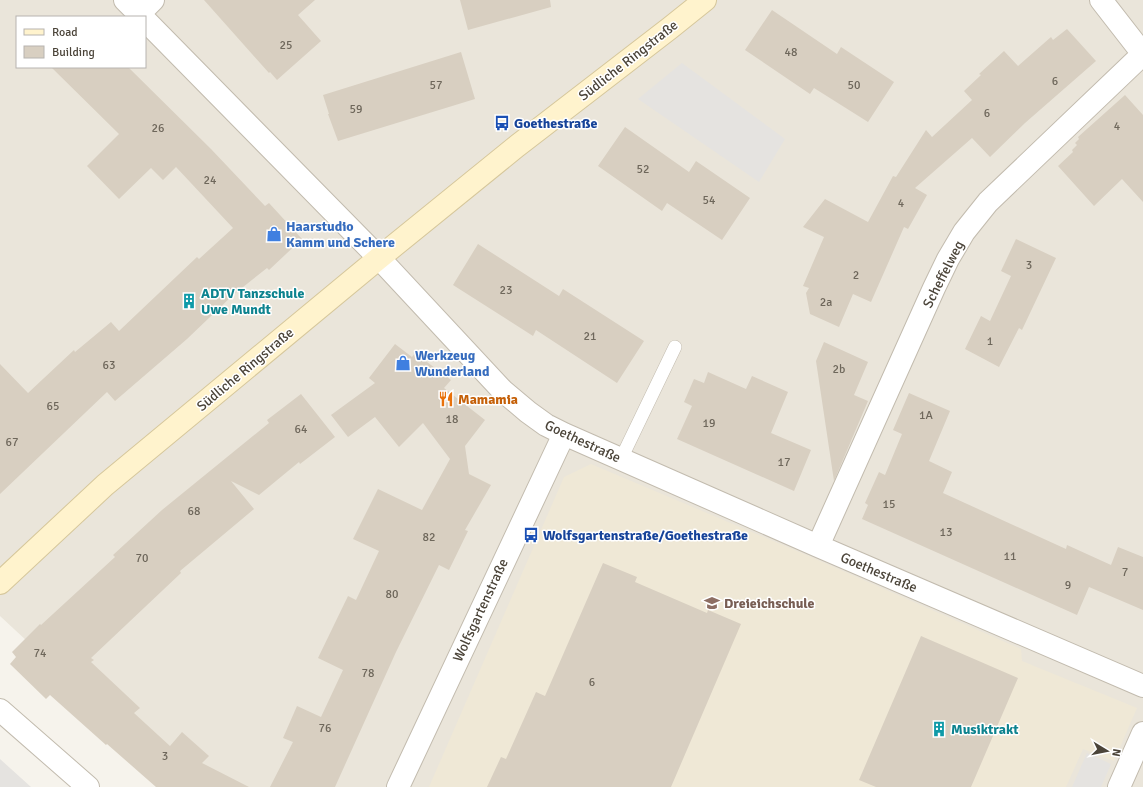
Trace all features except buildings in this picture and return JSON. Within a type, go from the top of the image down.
[{"type":"main road","name":"Südliche Ringstraße","points":[[0,583],[105,485],[379,258],[511,151],[705,0]]},
{"type":"street","points":[[1101,0],[1143,54]]},
{"type":"street","name":"Goethestraße","points":[[141,10],[379,258],[503,391],[528,412],[564,434],[818,546],[1143,686]]},
{"type":"street","name":"Scheffelweg","points":[[818,546],[934,288],[948,259],[964,232],[988,202],[1143,54]]},
{"type":"street","name":"Wolfsgartenstraße","points":[[398,787],[564,434]]},
{"type":"street","points":[[0,710],[88,787]]},
{"type":"street","points":[[1119,787],[1143,733]]},
{"type":"lane","points":[[621,459],[675,347]]},
{"type":"shaded area","points":[[0,0],[1143,0],[1143,787],[184,787],[0,616]]},
{"type":"shaded area","points":[[682,63],[785,139],[759,182],[638,99]]},
{"type":"shaded area","name":"Dreieichschule","points":[[591,464],[811,557],[1021,649],[1022,661],[1137,708],[1114,761],[1083,749],[1066,787],[429,787],[564,477]]},
{"type":"shaded area","points":[[1087,753],[1111,764],[1101,787],[1072,787]]},
{"type":"shaded area","points":[[0,759],[31,787],[0,787]]},
{"type":"place","name":"Goethestraße","points":[[502,123]]},
{"type":"place","name":"Haarstudio Kamm und Schere","points":[[274,234]]},
{"type":"place","name":"ADTV Tanzschule Uwe Mundt","points":[[189,301]]},
{"type":"place","name":"Werkzeug Wunderland","points":[[403,363]]},
{"type":"place","name":"Mamamia","points":[[446,399]]},
{"type":"place","name":"Wolfsgartenstraße/Goethestraße","points":[[531,535]]},
{"type":"place","name":"Dreieichschule","points":[[712,603]]},
{"type":"place","name":"Musiktrakt","points":[[939,729]]}]
